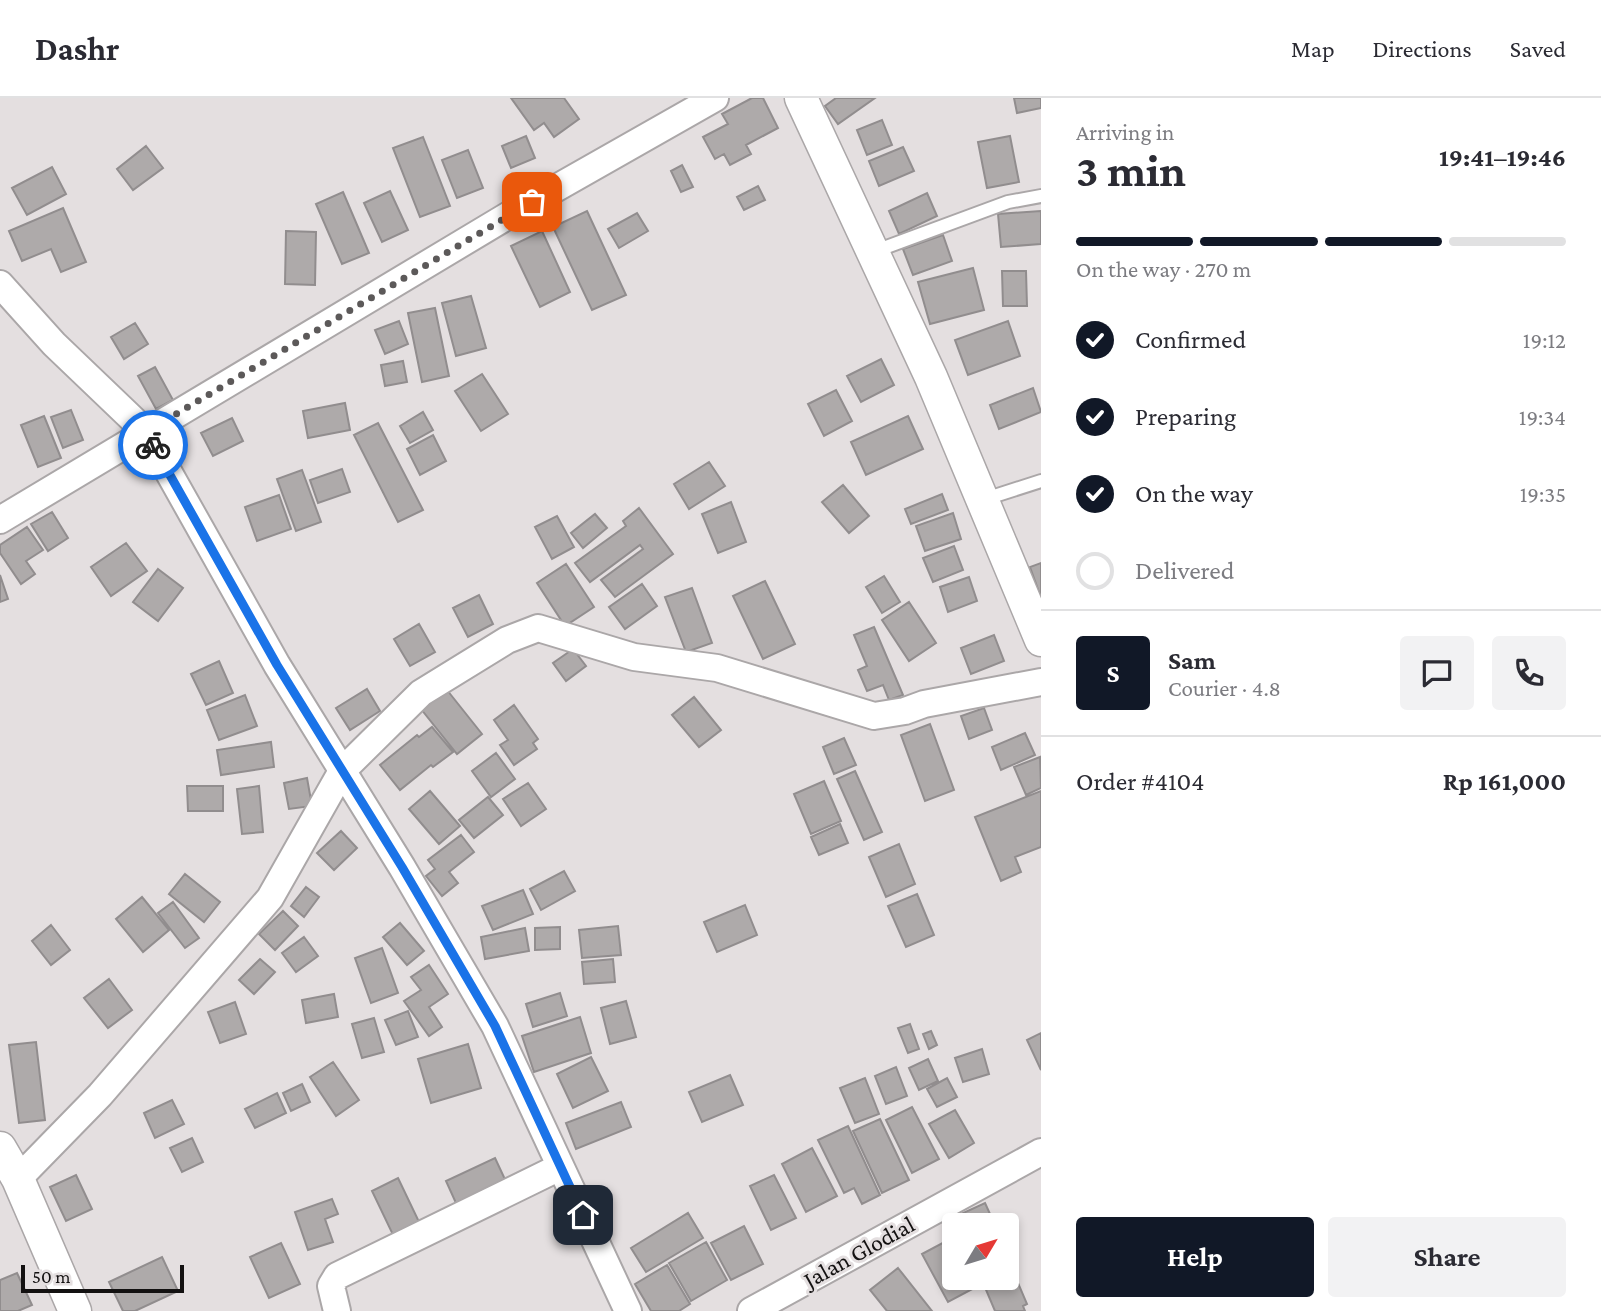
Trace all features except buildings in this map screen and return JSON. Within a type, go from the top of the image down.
[{"type":"street","points":[[0,520],[509,215],[715,98]]},
{"type":"street","points":[[801,98],[931,377],[1041,640]]},
{"type":"street","points":[[0,285],[54,344],[146,432],[277,665],[402,867],[495,1026],[628,1311]]},
{"type":"street","points":[[18,1179],[100,1095],[270,898],[342,771],[421,693],[507,640],[538,628],[635,657],[718,668],[874,716],[1041,682]]},
{"type":"street","points":[[0,1148],[18,1179],[75,1311]]},
{"type":"street","name":"Jalan Glodial","points":[[751,1311],[1041,1152]]},
{"type":"street","points":[[337,1311],[331,1286],[337,1276],[560,1167]]},
{"type":"lane","points":[[873,252],[1008,202],[1041,196]]},
{"type":"lane","points":[[982,500],[1041,481]]},
{"type":"way so far","points":[[153,445],[146,432],[532,202]]},
{"type":"route","points":[[153,445],[277,665],[402,867],[495,1026],[583,1215]]}]
